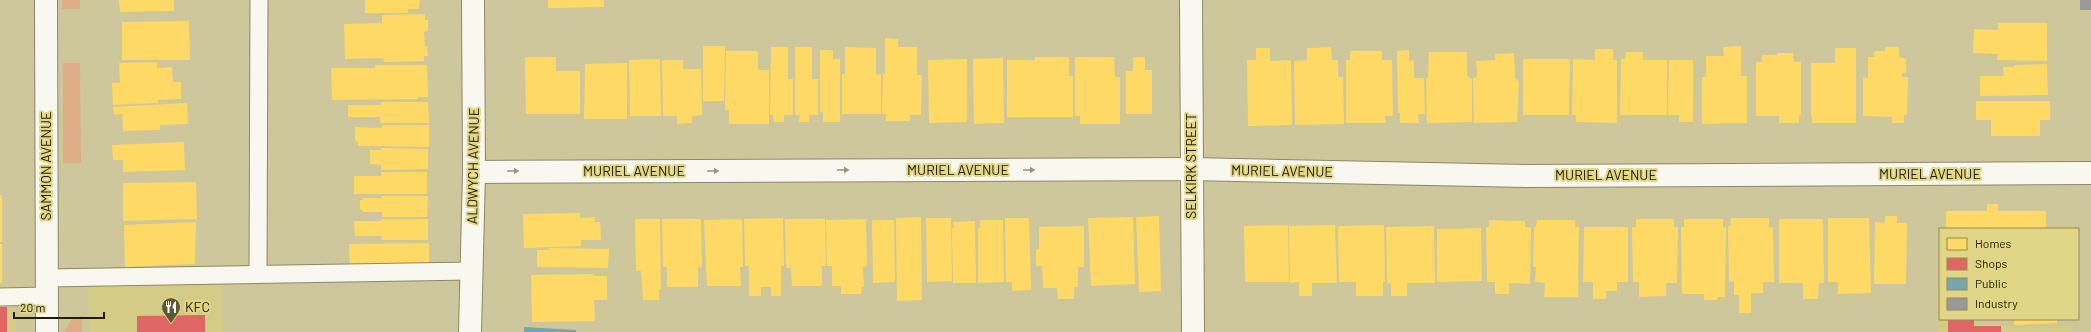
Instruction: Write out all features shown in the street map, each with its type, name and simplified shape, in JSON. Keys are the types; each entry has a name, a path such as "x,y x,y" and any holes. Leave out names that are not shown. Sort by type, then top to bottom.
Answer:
{"street":[{"name":"SAMMON AVENUE","path":"46,0 47,332"},
{"name":"ALDWYCH AVENUE","path":"470,332 474,172 474,0"},
{"name":"SELKIRK STREET","path":"1191,0 1193,332"},
{"name":"MURIEL AVENUE","path":"474,172 1191,170 1527,176 2091,173"}],"lane":[{"path":"258,274 259,0"},
{"path":"0,297 47,287 258,274 471,270"}],"shaded area":[{"path":"62,0 80,0 80,9 62,9"},
{"path":"63,63 80,63 81,163 63,163"},
{"path":"222,282 223,332 89,332 88,285"},
{"path":"0,286 15,286 16,332 0,332"},
{"path":"1937,287 1939,287 1939,320 1976,320 1977,325 2072,326 2072,332 1937,332"},
{"path":"82,316 82,332 64,332 71,320"}],"building: Homes":[{"path":"119,0 174,0 174,11 120,12"},
{"path":"365,0 420,0 419,9 408,9 408,13 365,13"},
{"path":"548,0 604,0 604,7 548,8"},
{"path":"425,14 425,20 428,20 428,31 424,32 425,46 427,46 428,56 424,56 424,61 384,62 383,58 345,59 344,24 382,23 382,15"},
{"path":"189,21 190,60 122,60 122,22"},
{"path":"1998,23 2047,23 2047,61 1997,60 1998,54 1973,53 1974,29 1998,30"},
{"path":"885,38 898,39 898,47 917,47 917,75 922,75 921,115 910,115 910,121 886,121 886,114 882,114 883,74 885,74"},
{"path":"703,46 725,46 724,101 703,101"},
{"path":"1741,46 1741,76 1747,76 1747,123 1702,124 1702,77 1706,77 1706,56 1724,56 1723,47"},
{"path":"771,47 788,47 788,79 793,79 793,115 784,115 784,122 774,122 773,115 770,115"},
{"path":"795,47 812,47 812,79 818,79 818,115 809,115 809,122 799,122 800,115 795,115"},
{"path":"845,47 876,48 876,75 881,74 881,114 842,114 842,74 845,74"},
{"path":"1331,47 1332,60 1338,60 1338,77 1343,77 1344,124 1295,125 1294,61 1307,60 1307,48"},
{"path":"1885,47 1899,47 1899,57 1906,59 1906,73 1902,73 1902,77 1908,77 1907,115 1904,115 1904,123 1892,123 1892,117 1863,116 1863,77 1868,78 1868,57 1874,57 1874,51 1885,51"},
{"path":"1256,48 1270,48 1270,61 1291,60 1292,125 1248,126 1247,60 1256,60"},
{"path":"1835,48 1856,48 1856,123 1812,123 1811,63 1835,63"},
{"path":"1595,49 1613,49 1613,60 1617,60 1617,123 1576,122 1576,115 1572,115 1573,59 1595,60"},
{"path":"820,50 833,50 833,59 840,59 840,122 823,122 823,112 820,112"},
{"path":"1409,50 1409,61 1414,61 1414,78 1424,78 1425,114 1418,114 1419,123 1400,123 1400,113 1398,113 1397,51"},
{"path":"726,51 758,51 758,70 769,70 769,124 729,124 729,110 725,110"},
{"path":"1350,51 1382,51 1382,60 1392,60 1393,116 1385,116 1386,123 1346,123 1346,60 1350,60"},
{"path":"1429,52 1467,52 1467,76 1472,79 1472,122 1427,123 1426,80 1428,76"},
{"path":"1626,52 1643,52 1643,60 1667,60 1667,115 1620,115 1621,59 1625,59"},
{"path":"1514,53 1515,77 1519,82 1517,122 1474,123 1473,79 1477,76 1476,61 1495,60 1495,54"},
{"path":"1777,53 1793,53 1794,62 1801,61 1801,115 1799,115 1799,123 1779,123 1779,116 1756,116 1756,62 1762,62 1762,55 1777,55"},
{"path":"525,57 556,57 556,71 580,71 580,114 526,114"},
{"path":"1035,57 1069,57 1069,76 1073,76 1073,117 1007,117 1007,60 1035,60"},
{"path":"1075,57 1114,57 1115,77 1120,77 1120,124 1080,124 1080,116 1075,116"},
{"path":"1133,57 1145,57 1145,70 1152,70 1152,114 1126,114 1126,71 1133,71"},
{"path":"1003,58 1004,123 974,124 973,59"},
{"path":"660,59 661,116 630,116 629,60"},
{"path":"967,59 967,122 929,123 928,60"},
{"path":"1523,59 1570,59 1569,115 1523,115"},
{"path":"662,60 683,60 683,69 701,69 702,115 692,116 692,123 677,124 677,116 663,116"},
{"path":"1669,60 1693,60 1693,122 1679,122 1679,115 1668,115"},
{"path":"157,62 157,68 172,67 173,82 181,82 181,99 158,100 158,103 113,105 112,83 120,83 119,63"},
{"path":"627,63 627,119 584,119 585,64"},
{"path":"2047,64 2048,95 1980,96 1980,76 2004,76 2003,67 2014,67 2014,65"},
{"path":"375,65 427,65 428,97 418,97 418,99 332,100 331,68 375,68"},
{"path":"1976,101 2050,101 2050,120 2040,120 2040,136 1991,136 1991,120 1976,120"},
{"path":"381,102 428,102 429,123 380,123 380,117 348,117 348,105 381,105"},
{"path":"187,103 188,124 160,125 160,130 123,131 122,114 114,115 113,107"},
{"path":"382,125 429,125 429,147 358,146 358,142 355,141 355,127 382,128"},
{"path":"184,142 185,170 123,172 123,160 113,160 112,145"},
{"path":"381,148 428,149 428,169 381,170 381,165 370,164 370,150 381,150"},
{"path":"381,172 427,172 427,194 354,194 354,176 381,176"},
{"path":"196,182 197,219 123,221 123,183"},
{"path":"0,195 2,195 2,242 0,242"},
{"path":"382,196 428,196 427,217 382,217 382,212 362,212 362,210 360,210 360,200 363,200 363,198 382,198"},
{"path":"1987,204 1998,204 1998,211 2046,211 2046,228 1946,228 1946,211 1987,211"},
{"path":"580,213 580,218 595,217 595,222 600,222 601,240 581,240 581,246 524,248 523,214"},
{"path":"1159,216 1161,291 1139,292 1136,217"},
{"path":"1885,216 1897,216 1897,223 1907,223 1906,284 1874,284 1875,222 1885,223"},
{"path":"921,217 922,300 897,301 896,218"},
{"path":"1133,217 1135,284 1091,286 1088,218"},
{"path":"783,218 784,266 781,266 781,296 771,296 771,287 761,287 761,296 749,296 749,266 745,266 744,219"},
{"path":"926,218 951,218 952,281 927,282"},
{"path":"1005,218 1029,218 1031,290 1012,291 1012,282 1006,282"},
{"path":"1731,218 1769,218 1769,228 1773,227 1774,282 1763,282 1763,293 1751,293 1751,313 1739,313 1739,295 1734,295 1734,282 1729,281 1728,226 1730,226"},
{"path":"1828,218 1869,218 1871,293 1838,294 1838,282 1828,282"},
{"path":"381,219 428,219 428,240 381,240 382,236 355,236 354,221 381,221"},
{"path":"635,219 660,219 661,289 659,289 659,300 643,300 641,271 636,271"},
{"path":"662,219 701,219 702,267 698,267 698,287 667,287 667,267 663,267"},
{"path":"742,219 743,267 740,267 741,286 707,286 704,220"},
{"path":"785,219 825,219 826,266 822,266 822,286 792,286 791,268 786,268"},
{"path":"866,219 867,266 863,267 864,287 862,287 861,294 841,294 841,286 832,286 832,266 827,266 826,220"},
{"path":"1636,219 1674,219 1674,227 1678,227 1677,283 1666,283 1666,296 1639,297 1639,282 1633,282 1632,227 1636,227"},
{"path":"1684,219 1723,219 1723,227 1726,227 1725,297 1718,297 1717,300 1704,300 1704,294 1682,294 1681,227 1684,227"},
{"path":"1779,219 1823,219 1824,283 1819,283 1818,299 1803,299 1803,283 1779,283"},
{"path":"872,220 894,220 895,282 873,283"},
{"path":"980,220 1003,220 1004,282 978,283 978,228 980,228"},
{"path":"1489,220 1525,221 1525,227 1531,228 1530,284 1509,283 1509,294 1495,294 1495,282 1487,282 1486,227 1489,227"},
{"path":"1537,220 1575,220 1575,227 1579,227 1578,297 1544,297 1545,283 1535,282 1536,267 1533,267 1534,227 1536,227"},
{"path":"975,221 976,283 953,283 953,222"},
{"path":"196,222 195,264 125,267 124,225"},
{"path":"1288,225 1289,282 1245,282 1244,226"},
{"path":"1335,225 1337,283 1312,283 1312,296 1299,296 1299,282 1290,283 1289,226"},
{"path":"1384,225 1385,282 1383,282 1383,296 1356,296 1356,282 1339,282 1338,226"},
{"path":"1084,226 1084,267 1078,267 1078,287 1074,287 1074,299 1058,299 1057,288 1043,288 1042,266 1036,266 1036,249 1039,249 1039,227"},
{"path":"1434,226 1435,283 1407,283 1407,296 1391,296 1391,283 1387,283 1386,227"},
{"path":"1584,227 1628,227 1628,282 1617,282 1617,291 1606,291 1606,299 1593,299 1593,282 1583,282"},
{"path":"1481,228 1482,281 1437,282 1437,229"},
{"path":"429,243 429,264 350,266 349,244"},
{"path":"0,244 2,244 2,283 0,283"},
{"path":"549,248 609,249 608,268 537,267 537,250 549,250"},
{"path":"593,274 593,276 607,276 607,300 594,300 595,321 532,322 531,275"},
{"path":"2014,320 2057,320 2057,323 2014,325"}],"building: Shops":[{"path":"0,307 7,307 7,332 0,332"},
{"name":"KFC","path":"205,315 205,332 137,332 137,316"},
{"path":"1948,320 1974,320 1974,326 2001,326 2001,332 1948,332"}],"building: Public":[{"path":"524,327 576,330 576,332 524,332"}],"building: Industry":[{"path":"2080,0 2091,0 2091,10 2080,10"}],"place":[{"name":"KFC","path":"171,324"}]}
